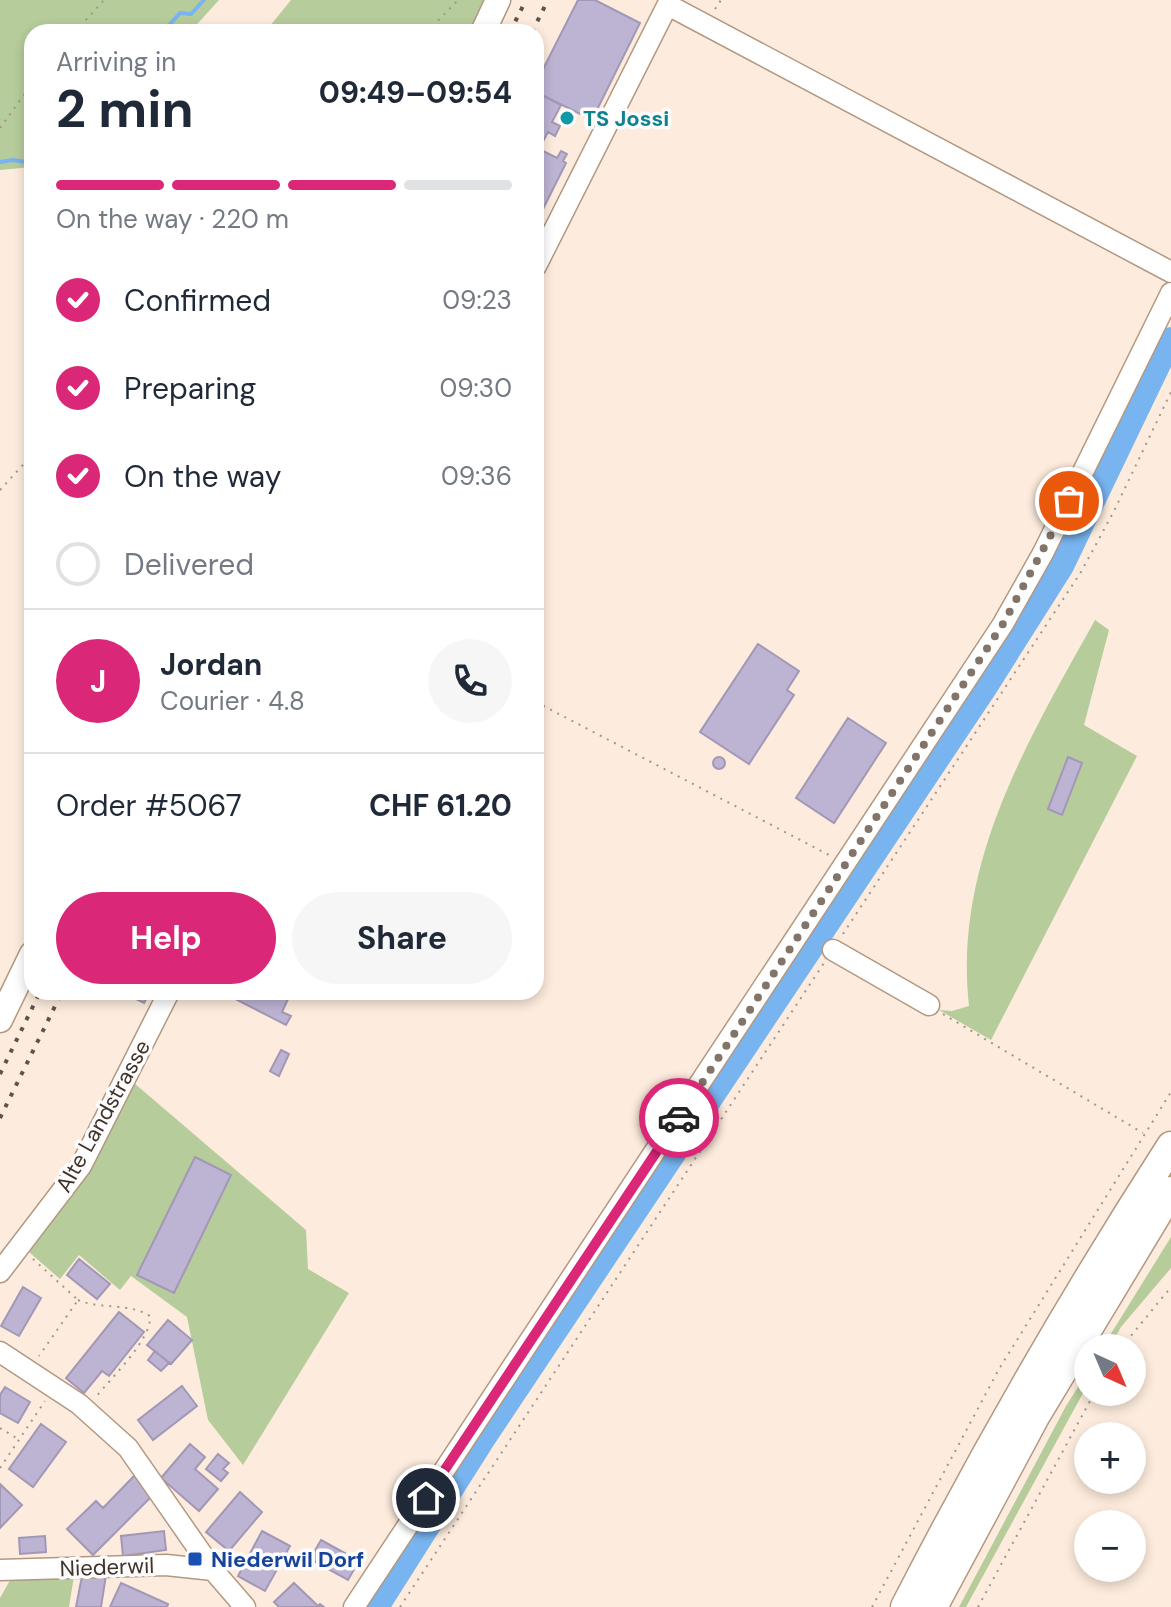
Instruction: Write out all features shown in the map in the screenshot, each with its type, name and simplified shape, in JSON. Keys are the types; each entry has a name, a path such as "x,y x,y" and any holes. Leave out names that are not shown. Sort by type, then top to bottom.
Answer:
{"highway":[{"path":"905,1607 978,1469 1045,1352 1171,1146"},
{"path":"933,1607 1043,1402 1171,1191"}],"main road":[{"path":"487,24 498,0"},
{"path":"0,1020 24,970"}],"street":[{"path":"544,250 669,2 1171,272"},
{"path":"354,1607 1016,603 1171,293"},
{"path":"833,950 929,1005"},
{"name":"Alte Landstrasse","path":"0,1272 81,1166 165,1000"},
{"path":"0,1352 86,1409 128,1448 213,1570 227,1597 245,1607"},
{"path":"166,1565 180,1549 185,1530"},
{"name":"Niederwil","path":"0,1570 166,1565 213,1570"}],"path":[{"path":"82,24 104,0"},
{"path":"435,24 458,0"},
{"path":"0,128 24,95"},
{"path":"400,1607 1081,572 1171,392"},
{"path":"0,490 24,464"},
{"path":"544,706 846,864"},
{"path":"929,1005 1143,1133"},
{"path":"872,1607 999,1369 1171,1092"},
{"path":"20,1247 78,1300 95,1307 128,1307 150,1316 151,1326 86,1409"},
{"path":"1132,1334 1171,1287"},
{"path":"39,1356 78,1300"},
{"path":"0,1468 46,1400"},
{"path":"978,1607 1087,1406"},
{"path":"0,1428 19,1440"},
{"path":"0,1459 4,1463"}],"green space":[{"path":"0,0 219,0 197,24 24,24 24,168 0,170"},
{"path":"291,0 485,0 473,24 272,24"},
{"path":"1095,620 1109,630 1084,725 1137,756 991,1040 939,1010 952,1011 969,1006 967,953 973,902 984,852 1022,757"},
{"path":"134,1083 306,1230 308,1269 349,1293 243,1465 208,1420 187,1317 131,1276 120,1290 79,1255 60,1279 29,1252 86,1172"},
{"path":"1171,1237 1171,1268 1117,1334 1111,1334"},
{"path":"1074,1393 1076,1406 966,1607 959,1607"},
{"path":"75,1570 69,1607 0,1607 0,1598 13,1575"}],"building":[{"path":"578,0 595,0 640,23 592,120 544,96 544,67"},
{"path":"544,96 561,105 552,122 560,126 555,136 548,132 544,140"},
{"path":"561,151 567,154 563,161 566,163 544,207 544,152 557,158"},
{"path":"758,644 799,671 787,690 794,695 749,764 700,732"},
{"path":"848,718 886,743 834,823 796,798"},
{"path":"719,757 725,763 719,769 713,763"},
{"path":"1068,757 1082,763 1062,815 1048,809"},
{"path":"238,1000 288,1000 282,1012 291,1016 286,1025"},
{"path":"281,1050 289,1054 279,1076 270,1071"},
{"path":"195,1157 231,1175 174,1293 137,1275"},
{"path":"79,1259 110,1284 97,1299 67,1275"},
{"path":"23,1287 41,1298 19,1336 1,1326"},
{"path":"119,1312 144,1332 109,1376 102,1371 84,1393 66,1378"},
{"path":"168,1320 192,1340 171,1364 147,1345"},
{"path":"155,1351 169,1363 161,1371 148,1360"},
{"path":"182,1386 197,1406 153,1440 138,1420"},
{"path":"5,1387 30,1402 18,1423 0,1413 0,1395"},
{"path":"41,1424 66,1442 33,1487 9,1469"},
{"path":"190,1444 205,1457 195,1469 218,1489 199,1511 161,1478"},
{"path":"218,1454 229,1463 223,1469 228,1473 221,1481 206,1469"},
{"path":"136,1474 155,1493 93,1555 67,1529 96,1501 103,1508"},
{"path":"0,1484 22,1505 0,1528"},
{"path":"240,1492 262,1512 229,1551 206,1532"},
{"path":"164,1531 166,1550 123,1556 121,1536"},
{"path":"262,1531 290,1546 265,1591 238,1576"},
{"path":"45,1536 46,1552 20,1554 19,1538"},
{"path":"321,1540 359,1561 348,1580 310,1559"},
{"path":"83,1571 106,1575 101,1607 76,1607"},
{"path":"121,1583 168,1604 167,1607 110,1607"},
{"path":"294,1583 318,1606 324,1607 279,1607 274,1602"}],"waterway":[{"path":"170,24 180,13 191,14 204,0"},
{"path":"0,162 24,162"},
{"path":"377,1607 484,1438 985,688 1062,566 1171,339"}],"railway":[{"path":"514,24 526,0"},
{"path":"536,24 548,0"},
{"path":"0,1074 36,1000"},
{"path":"0,1118 58,1000"}],"way so far":[{"path":"679,1118 1003,624 1069,501"}],"place":[{"name":"TS Jossi","path":"567,118"},
{"name":"Niederwil Dorf","path":"195,1559"}],"route":[{"path":"426,1498 679,1118"}]}
